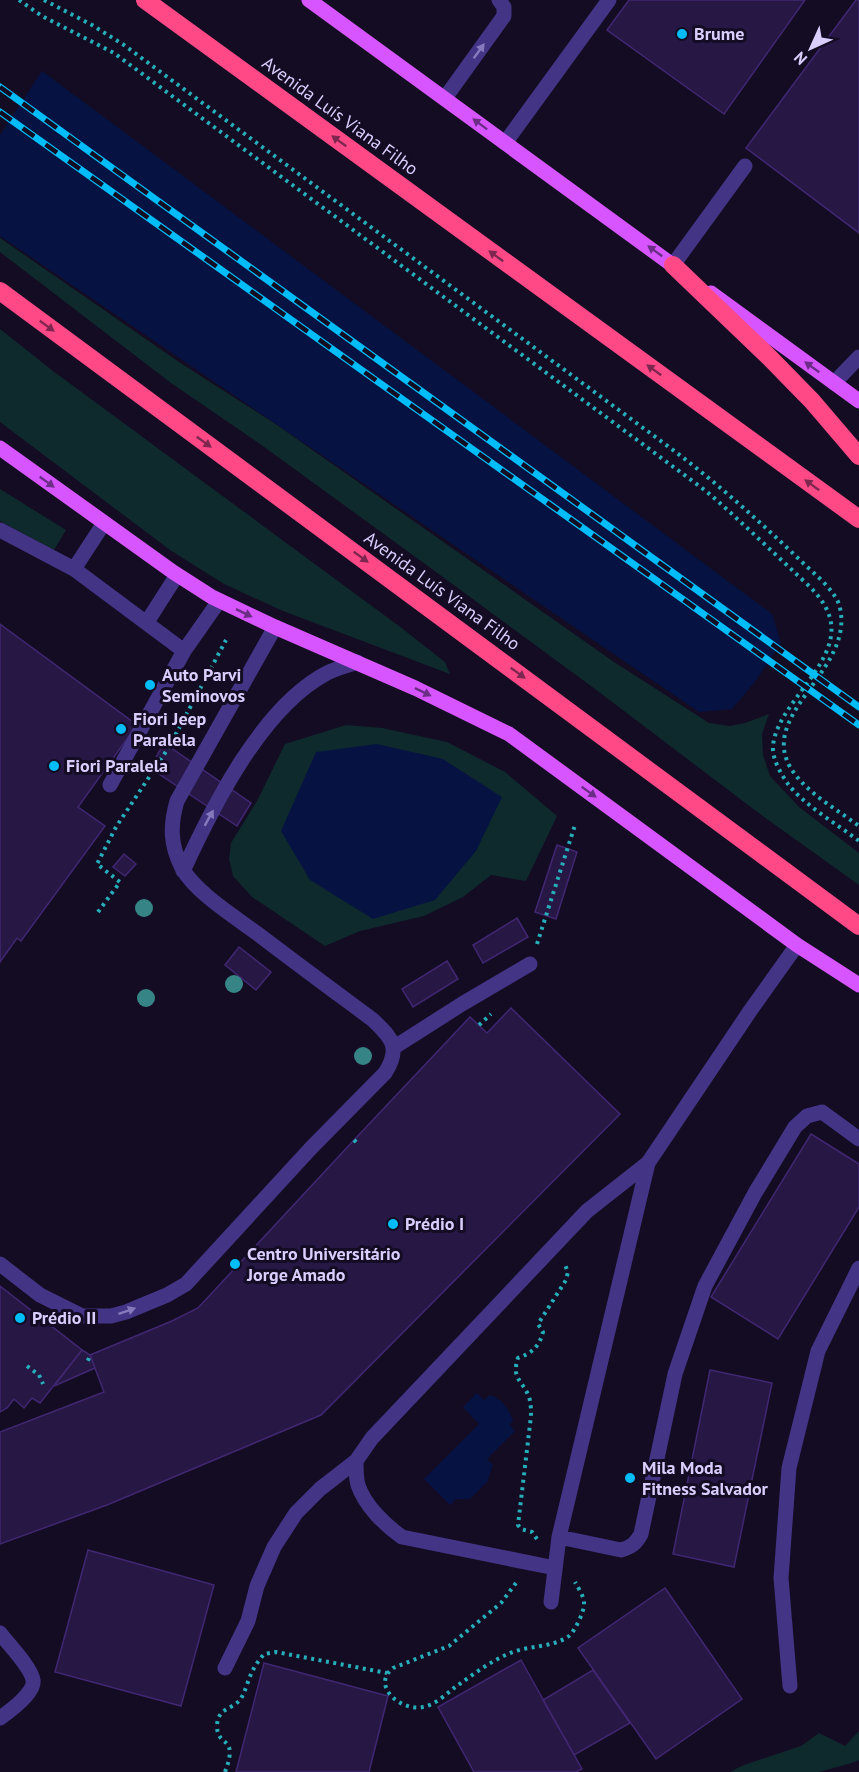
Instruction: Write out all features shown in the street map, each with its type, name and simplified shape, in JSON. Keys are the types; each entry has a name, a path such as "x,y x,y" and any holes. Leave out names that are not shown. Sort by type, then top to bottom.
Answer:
{"highway":[{"name":"Avenida Luís Viana Filho","path":"145,0 859,519"},
{"path":"673,265 812,401 859,456"},
{"name":"Avenida Luís Viana Filho","path":"0,291 859,926"}],"main road":[{"path":"310,0 859,401"},
{"path":"0,448 177,575 219,601 357,662 509,734 797,945 859,985"}],"street":[{"path":"445,98 504,16 504,7 499,0"},
{"path":"505,143 609,0"},
{"path":"673,265 745,166"},
{"path":"834,383 859,357"},
{"path":"74,568 104,523"},
{"path":"0,530 74,568 184,651"},
{"path":"147,622 177,575"},
{"path":"110,785 184,651 219,601"},
{"path":"0,1264 40,1295 82,1316 111,1316 167,1294 186,1284 311,1148 385,1072 393,1060 393,1048 386,1032 217,903 183,871 175,854 171,835 172,818 177,801 275,627"},
{"path":"183,871 230,782 278,711 303,689 327,673 357,662"},
{"path":"225,1668 248,1621 257,1586 274,1547 296,1514 320,1489 356,1461 372,1438 587,1211 648,1163 797,945"},
{"path":"393,1048 530,964"},
{"path":"558,1537 621,1550 631,1547 638,1541 675,1374 705,1286 755,1193 795,1127 807,1116 822,1112 859,1139"},
{"path":"551,1602 558,1537 648,1163"},
{"path":"790,1686 781,1578 789,1468 818,1351 859,1268"},
{"path":"356,1461 358,1485 365,1497 384,1524 402,1538 555,1568"},
{"path":"0,1633 30,1672 34,1681 33,1688 27,1695 0,1718"}],"path":[{"path":"19,0 42,16 114,53 706,491 814,591 827,609 831,625 831,640 823,659 778,727 773,748 778,768 790,786 807,802 859,841"},
{"path":"44,0 124,45 715,481 823,582 839,603 844,624 843,642 831,664 790,723 783,739 785,758 798,778 859,826"},
{"path":"99,912 120,882 97,864 116,827 169,747 226,640"},
{"path":"547,916 574,825"},
{"path":"27,1366 39,1376 43,1384"},
{"path":"225,1772 231,1751 229,1743 219,1734 217,1725 219,1716 226,1708 240,1699 253,1669 264,1654 276,1652 387,1673"}],"green space":[{"path":"0,238 179,362 277,425 614,662 709,723 730,726 769,714 762,734 763,755 770,776 799,807 859,853 859,885 760,814 432,569 260,444 171,383 0,252"},
{"path":"0,329 53,371 399,626 445,662 450,674 283,611 224,584 170,550 0,422"},
{"path":"0,489 66,530 54,550 0,521"},
{"path":"346,725 382,728 447,742 505,772 557,816 526,881 491,875 463,897 424,916 360,931 325,946 252,897 233,876 229,859 231,843 257,801 285,744"},
{"path":"859,1731 859,1760 855,1762 819,1772 730,1772 801,1746 819,1733 845,1746"}],"shaded area":[{"path":"42,71 772,614 781,643 754,683 732,709 699,712 0,236 0,135"},
{"path":"377,744 443,759 502,797 476,851 435,900 373,919 310,880 281,831 316,752"},
{"path":"477,1393 484,1400 490,1395 502,1402 513,1420 510,1425 515,1431 487,1459 493,1465 487,1482 470,1499 456,1499 450,1505 424,1479 479,1424 463,1407"}],"building":[{"path":"629,0 805,0 724,114 607,30"},
{"path":"856,0 859,0 859,233 746,148"},
{"name":"Fiori Paralela","path":"0,624 137,725 78,807 105,826 21,941 17,938 0,962"},
{"path":"164,743 251,803 237,826 150,768"},
{"path":"557,845 577,852 556,919 535,912"},
{"path":"124,854 136,864 125,876 113,867"},
{"path":"517,918 528,937 483,963 473,945"},
{"path":"239,947 271,972 256,990 225,965"},
{"path":"447,961 458,979 413,1007 402,989"},
{"name":"Prédio I","path":"511,1008 620,1114 321,1415 107,1505 0,1544 0,1432 104,1392 90,1355 198,1308 470,1017 487,1033"},
{"path":"811,1134 859,1164 859,1207 778,1339 711,1297"},
{"name":"Prédio II","path":"0,1286 82,1350 40,1403 32,1398 24,1408 14,1399 7,1408 0,1412"},
{"path":"82,1350 90,1355 95,1368 54,1386"},
{"path":"710,1370 772,1383 734,1567 673,1554"},
{"path":"88,1550 214,1585 181,1706 55,1672"},
{"path":"665,1588 742,1699 656,1759 578,1648"},
{"path":"521,1660 582,1769 576,1772 474,1772 438,1707"},
{"path":"264,1663 388,1696 369,1772 236,1772"},
{"path":"593,1670 630,1723 574,1755 543,1700"}],"railway":[{"path":"0,87 859,707"},
{"path":"0,112 859,725"}],"place":[{"name":"Brume","path":"682,34"},
{"name":"Auto Parvi Seminovos","path":"150,685"},
{"name":"Fiori Jeep Paralela","path":"121,729"},
{"name":"Fiori Paralela","path":"54,766"},
{"name":"Prédio I","path":"393,1224"},
{"name":"Centro Universitário Jorge Amado","path":"235,1264"},
{"name":"Prédio II","path":"20,1318"},
{"name":"Mila Moda Fitness Salvador","path":"630,1478"}]}
